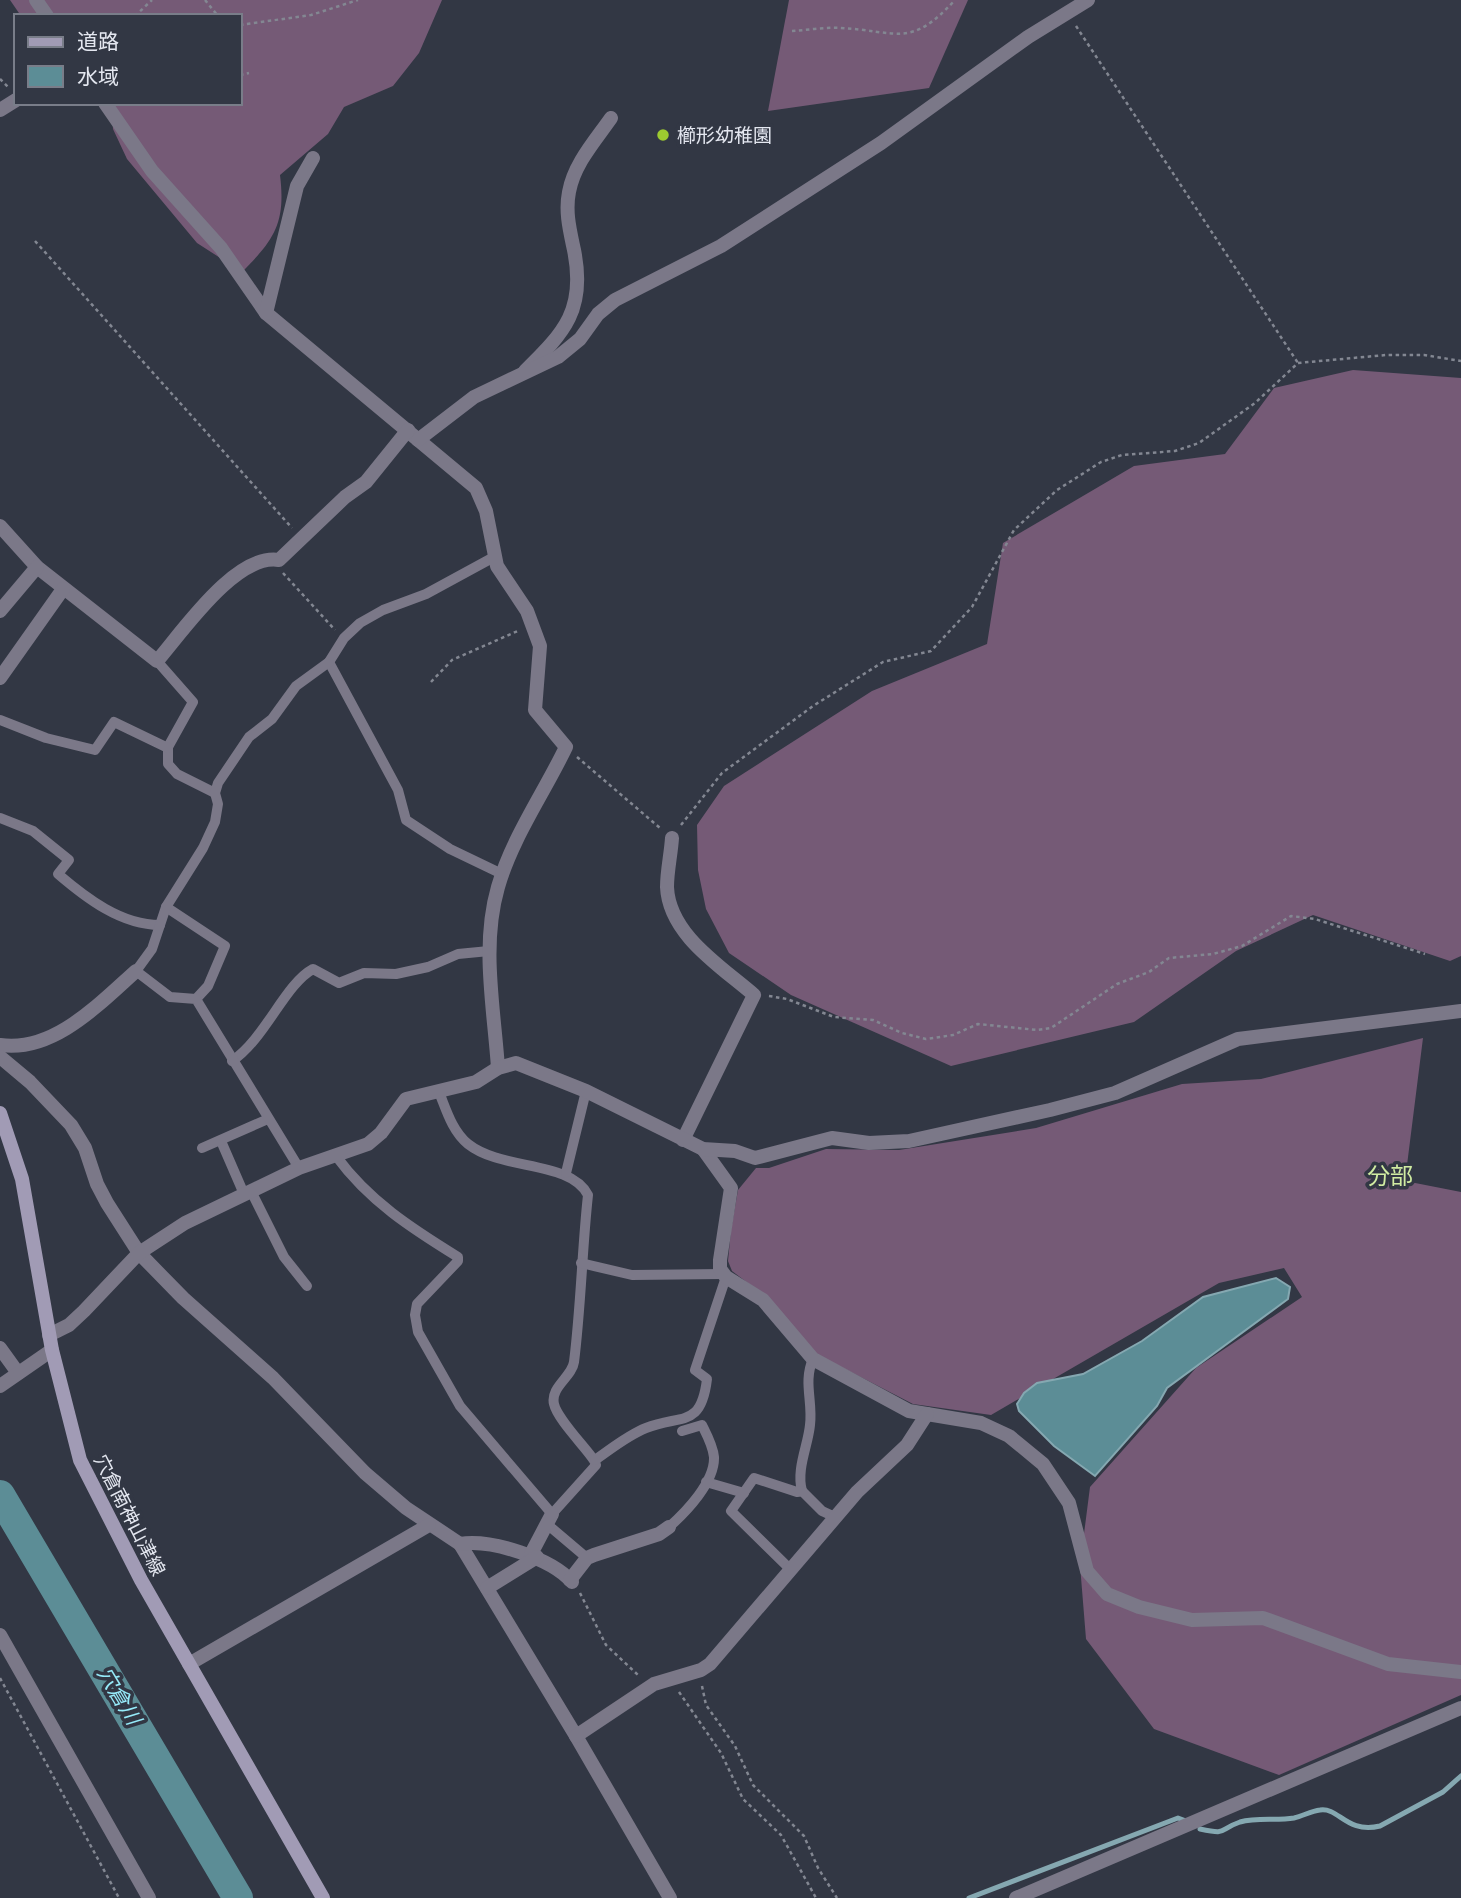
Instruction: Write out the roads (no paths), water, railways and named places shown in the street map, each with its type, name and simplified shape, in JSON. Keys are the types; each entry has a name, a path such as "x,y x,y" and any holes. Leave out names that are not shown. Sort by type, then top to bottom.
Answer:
{"main road":[{"name":"穴倉南神山津線","path":"0,1113 22,1178 51,1342 80,1461 141,1580 323,1898"}],"street":[{"path":"0,526 37,567 157,661 216,593 247,566 268,558 278,560 345,497 366,482 413,435 474,397 544,366 570,348 598,314 615,300 721,246 881,143 1028,37 1088,0"},
{"path":"106,105 152,171 221,248 266,313 476,488 486,511 494,556 533,624 541,659 533,702 535,710 566,747 502,874 494,905 489,951 498,1068"},
{"path":"521,374 565,329 574,309 579,281 569,225 568,195 574,174 611,118"},
{"path":"266,313 297,186 313,158"},
{"path":"0,611 37,567"},
{"path":"0,678 64,589"},
{"path":"672,838 667,884 679,923 695,944 754,995 683,1140"},
{"path":"0,1045 24,1046 45,1040 65,1029 136,971"},
{"path":"0,1348 9,1380 84,1311 139,1253 185,1223 299,1168 368,1144 389,1123 406,1099 476,1082 498,1068 516,1063 586,1091 703,1149 735,1151 755,1158 832,1138 869,1143 909,1141 1115,1093 1238,1039 1461,1011"},
{"path":"0,1057 30,1082 71,1125 85,1148 102,1194 139,1253 183,1298 273,1378 365,1473 429,1525 460,1544 670,1898"},
{"path":"703,1149 731,1188 720,1260 725,1276 763,1300 813,1359 892,1403 927,1415 957,1416 981,1423 1009,1436 1043,1464 1069,1503 1087,1571 1107,1594 1139,1606 1192,1620 1263,1618 1388,1664 1461,1672"},
{"path":"576,1736 654,1684 697,1671 721,1654 835,1517 907,1446 927,1415"},
{"path":"487,1588 534,1555 550,1520"},
{"path":"189,1664 429,1525"},
{"path":"460,1544 476,1544 534,1555 571,1581 587,1559 659,1534 669,1527"},
{"path":"0,1635 149,1898"},
{"path":"1016,1898 1461,1708"}],"lane":[{"path":"166,907 225,946 208,986 196,999 170,998 136,971 152,949 166,907 203,848 215,822 218,804 215,793 233,758 249,737 272,719 296,686 329,662 344,638 360,623 383,610 426,594 494,556"},
{"path":"157,661 193,702 168,748 166,760 177,774 215,793"},
{"path":"329,662 398,790 404,818 450,849 502,874"},
{"path":"0,720 46,738 95,750 114,722 168,748"},
{"path":"0,818 33,831 69,860 58,874 92,900 115,914 160,925"},
{"path":"232,1061 260,1035 301,978 313,969 339,983 364,973 396,974 428,967 458,954 489,951"},
{"path":"196,999 299,1168"},
{"path":"566,1173 586,1091"},
{"path":"439,1092 456,1131 468,1144 510,1163 566,1173 577,1179 588,1195 574,1366 555,1394 554,1404 577,1442 595,1460"},
{"path":"202,1148 268,1119"},
{"path":"221,1141 284,1257 307,1286"},
{"path":"336,1156 354,1180 401,1222 458,1257 458,1261 417,1304 415,1315 418,1332 460,1406 550,1520 587,1559"},
{"path":"550,1520 591,1474 595,1460 646,1428 680,1422 700,1406 707,1379 695,1370 725,1276 632,1275 581,1263"},
{"path":"813,1359 807,1386 811,1423 804,1447 802,1491 822,1511 835,1517"},
{"path":"669,1527 706,1482 713,1469 714,1455 702,1425 682,1431"},
{"path":"791,1570 732,1511 756,1477 797,1492 802,1491"},
{"path":"706,1482 744,1493"}],"water":[{"path":"1276,1278 1290,1287 1288,1299 1167,1388 1157,1406 1095,1476 1054,1446 1019,1411 1017,1404 1024,1393 1037,1383 1083,1374 1142,1341 1203,1297"}],"waterway":[{"name":"穴倉川","path":"0,1495 238,1898"},
{"path":"1200,1829 1219,1832 1240,1822 1294,1818 1320,1810 1333,1812 1351,1824 1380,1826 1443,1792 1461,1776"},
{"path":"969,1898 1178,1818 1186,1821"}],"place":[{"name":"櫛形幼稚園","path":"663,135"}],"district":[{"name":"分部","path":"1390,1176"}]}
